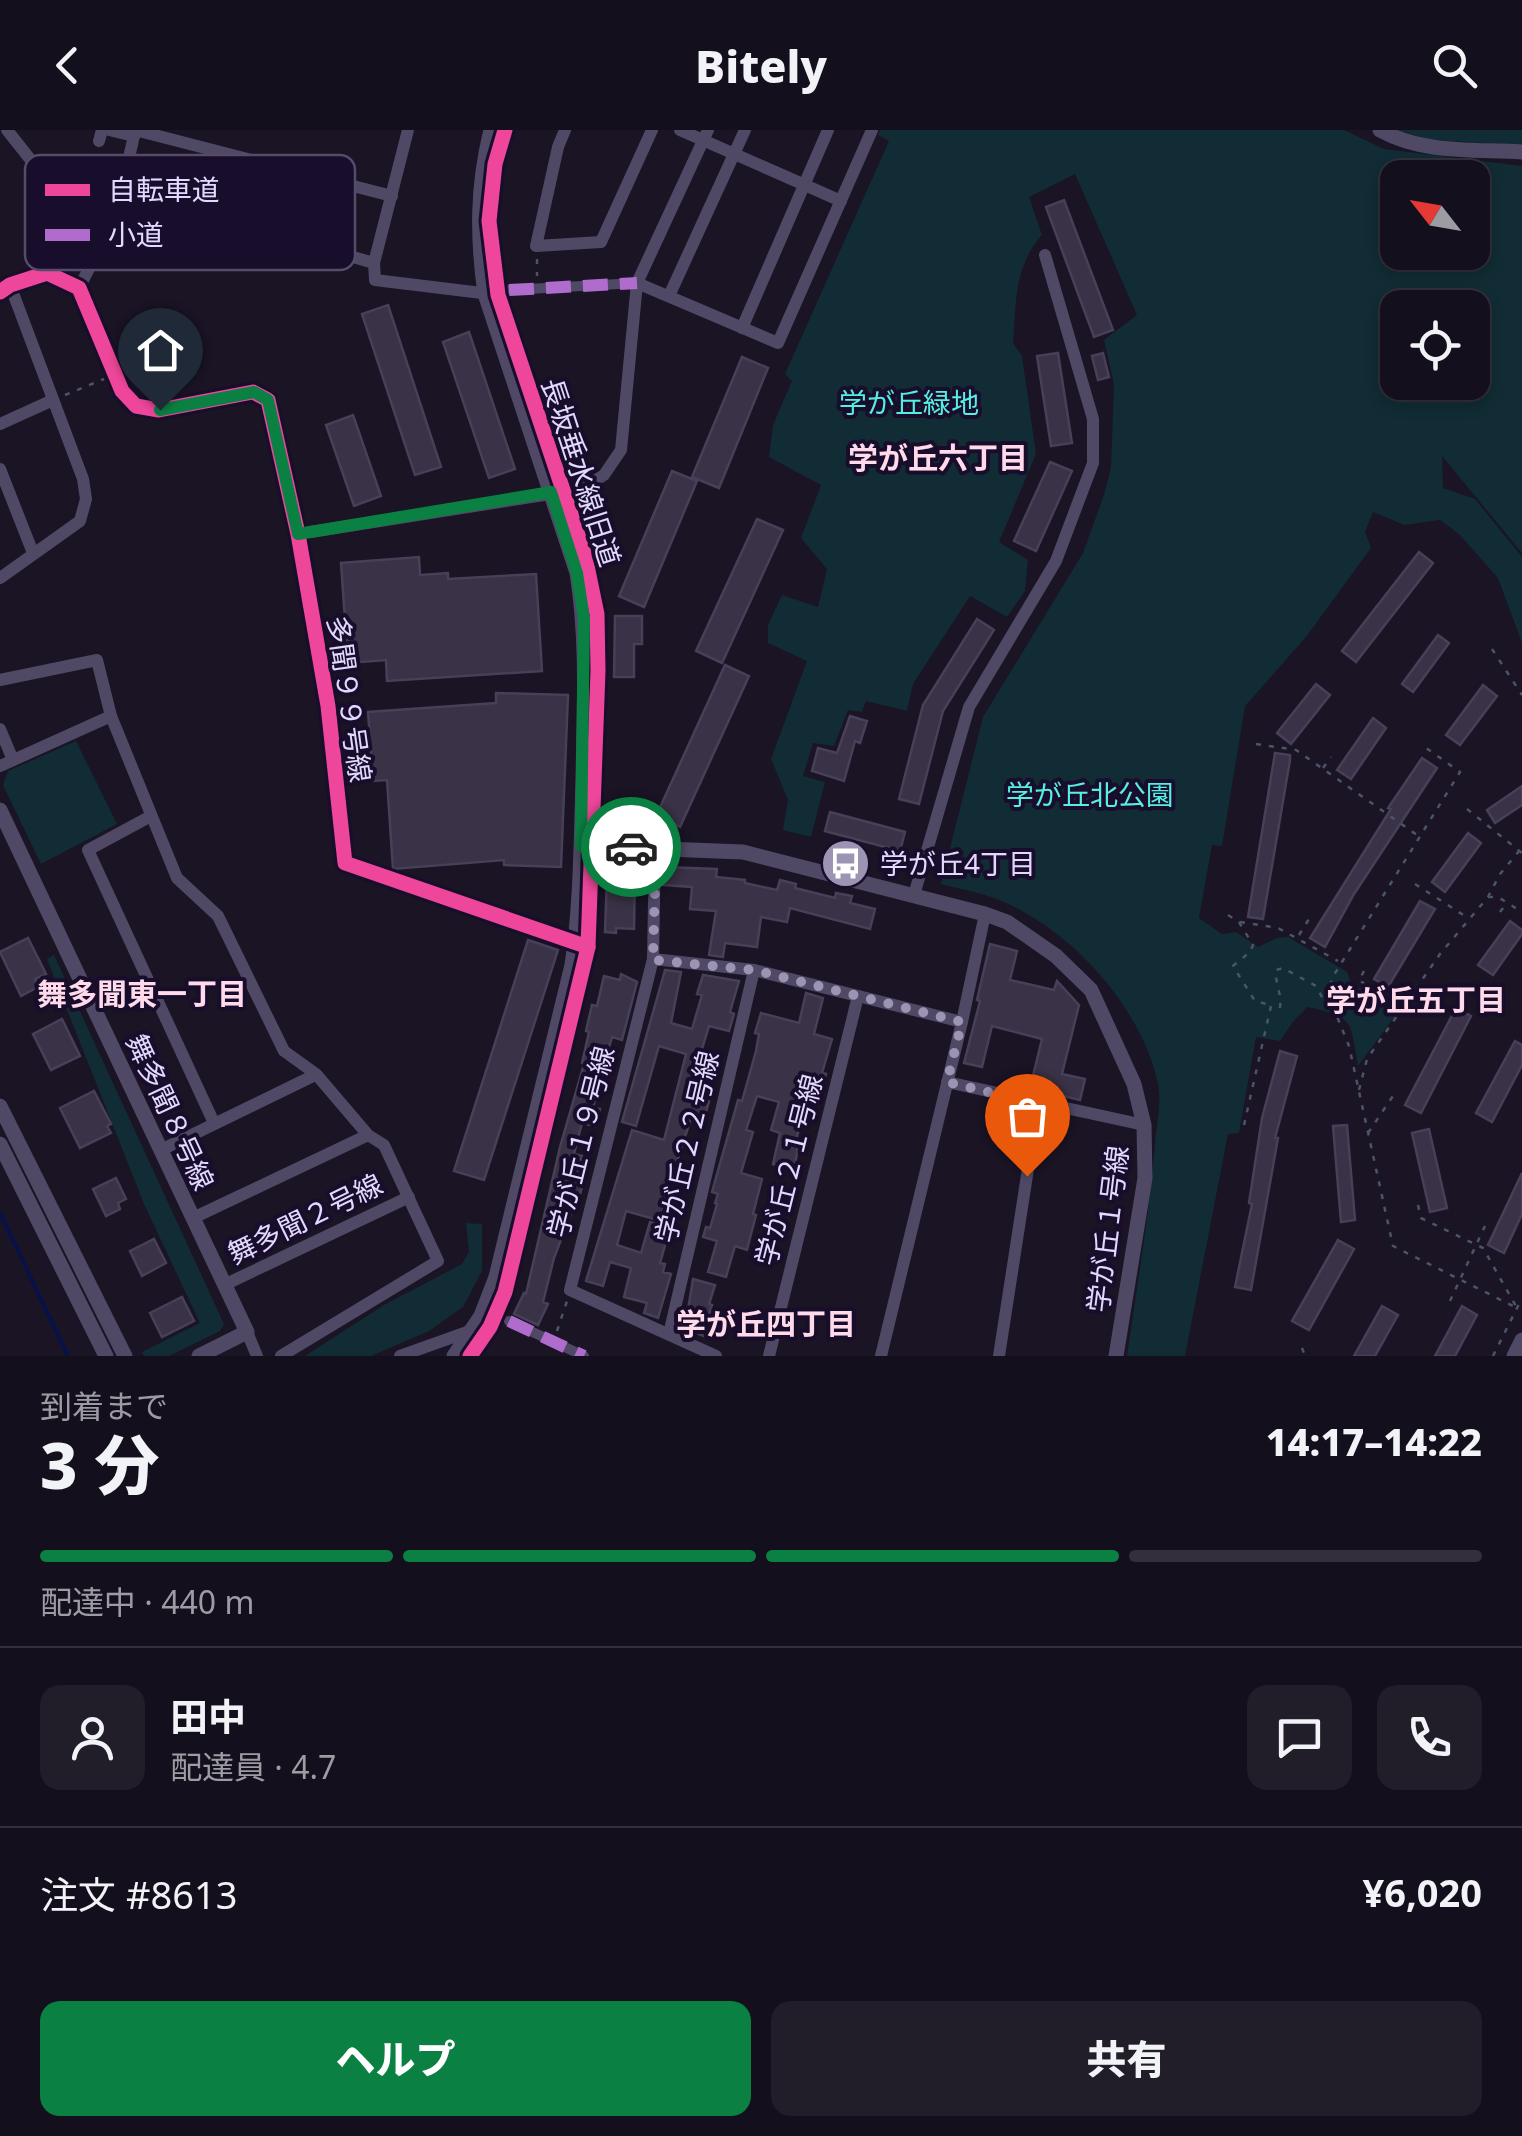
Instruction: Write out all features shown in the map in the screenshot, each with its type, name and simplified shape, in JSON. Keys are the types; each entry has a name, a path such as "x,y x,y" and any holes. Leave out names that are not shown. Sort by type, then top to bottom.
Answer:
{"street":[{"path":"6,130 26,155"},
{"path":"408,130 374,263 375,280 497,293 637,282 778,343 872,130"},
{"name":"長坂垂水線旧道","path":"470,1356 490,1327 510,1273 581,946 597,614 586,556 557,492 497,293 478,246 478,194 491,130"},
{"name":"長坂垂水線旧道","path":"497,293 489,221 495,164 505,130"},
{"path":"565,130 536,246 601,242 652,130"},
{"path":"680,130 706,135 734,154 841,200"},
{"path":"669,296 745,130"},
{"path":"742,328 828,130"},
{"path":"1380,130 1420,146 1522,152"},
{"path":"103,134 134,133 230,155"},
{"path":"298,534 557,492 588,486 604,475 621,450 637,282 706,135"},
{"path":"355,187 392,196"},
{"path":"914,895 969,707 1056,561 1092,464 1092,419 1045,256"},
{"path":"355,258 374,263"},
{"path":"79,288 88,270"},
{"path":"0,578 80,521 86,499 83,479 53,400 5,288 47,273 79,288 115,374"},
{"name":"多聞９９号線","path":"115,374 122,392 136,406 160,410 254,392 268,400 298,534 328,706 345,863 581,946"},
{"path":"0,424 53,400"},
{"path":"0,469 34,554"},
{"path":"0,680 97,660 112,716 177,878 218,916 284,1052 314,1075 368,1135 384,1145 438,1261 281,1356"},
{"path":"0,728 6,763 112,716"},
{"name":"舞多聞８号線","path":"0,810 247,1332"},
{"path":"151,816 88,850 214,1123"},
{"name":"学が丘１号線","path":"587,846 743,852 985,914 1006,922 1056,956 1091,990 1134,1084 1144,1125 1144,1178 1116,1356"},
{"name":"学が丘１９号線","path":"570,1290 653,960 656,847"},
{"path":"880,1356 985,914"},
{"name":"長坂垂水線旧道","path":"454,1356 473,1330 496,1277 581,946"},
{"path":"653,960 754,970 962,1022"},
{"name":"学が丘２２号線","path":"669,1334 754,970"},
{"name":"学が丘２１号線","path":"769,1356 858,996"},
{"path":"161,1150 314,1075"},
{"path":"947,1082 1144,1125"},
{"path":"1000,1356 1038,1104"},
{"path":"0,1106 126,1356"},
{"path":"192,1218 368,1135"},
{"path":"0,1144 106,1356"},
{"name":"舞多聞２号線","path":"224,1286 409,1196"},
{"path":"570,1290 716,1356"},
{"path":"509,1322 584,1356"},
{"path":"400,1356 490,1327"},
{"path":"200,1356 247,1332 257,1356"},
{"path":"1514,1356 1522,1340"}],"path":[{"path":"536,246 538,288"},
{"path":"53,400 115,374"},
{"path":"1492,649 1522,695"},
{"path":"1256,744 1296,750 1418,836"},
{"path":"1422,744 1460,772 1341,962 1332,978 1329,998 1348,1046 1392,1246 1518,1308"},
{"path":"1322,769 1331,757"},
{"path":"1358,1091 1367,1059 1440,954 1488,898 1500,874 1521,851 1467,809"},
{"path":"1415,884 1470,919"},
{"path":"1488,898 1508,902 1522,912"},
{"path":"1500,912 1508,902"},
{"path":"1228,916 1298,936 1341,962"},
{"path":"1298,936 1310,919"},
{"path":"1239,922 1253,944 1250,952 1232,966 1255,1001 1280,1007 1282,996 1276,984 1276,970 1283,968 1316,986 1323,999 1329,998"},
{"path":"1364,971 1358,980 1402,1011"},
{"path":"1244,1125 1271,1006"},
{"path":"1368,1134 1395,1093"},
{"path":"1418,1205 1421,1218 1483,1248 1518,1308"},
{"path":"1450,1301 1485,1226"},
{"path":"553,1342 570,1290"},
{"path":"1493,1356 1522,1298"},
{"path":"1302,1348 1305,1356"}],"green space":[{"path":"880,130 1344,130 1384,149 1473,160 1380,160 1380,270 1490,270 1490,162 1522,166 1522,553 1442,456 1443,488 1475,499 1522,557 1522,643 1498,578 1459,534 1440,520 1404,525 1373,512 1365,532 1371,548 1306,637 1245,706 1222,846 1212,845 1199,918 1222,934 1236,932 1258,947 1288,937 1347,972 1353,989 1366,987 1398,1012 1358,1066 1348,1023 1334,1014 1307,1007 1280,1041 1256,1037 1239,1133 1228,1134 1185,1356 1127,1356 1150,1198 1159,1098 1150,1056 1137,1028 1102,977 1057,934 998,900 941,884 983,717 1083,553 1111,467 1114,384 1104,340 1137,315 1075,174 1029,197 1042,235 1026,259 1016,300 1013,343 1022,356 1036,454 999,542 1028,560 1025,591 1007,617 970,596 913,684 907,711 866,701 862,712 848,710 834,746 813,743 803,776 825,782 811,837 783,830 788,800 771,759 807,661 768,643 768,625 782,595 818,607 827,569 801,538 821,485 769,457 773,425 792,381 785,374 889,141 878,135"},
{"path":"1398,130 1522,130 1522,145 1430,140"},
{"path":"76,741 117,824 41,864 3,785 8,771"},
{"path":"54,955 224,1324 220,1331 169,1356 144,1356 142,1352 200,1323 144,1204 47,959"},
{"path":"466,1223 482,1224 482,1271 463,1307 429,1331 371,1356 305,1356 384,1305 462,1264 469,1252"}],"building":[{"path":"1064,200 1113,330 1094,337 1046,207"},
{"path":"388,305 441,467 415,475 362,314"},
{"path":"469,332 515,469 489,478 443,342"},
{"path":"1058,353 1072,443 1051,446 1037,356"},
{"path":"1103,353 1109,377 1098,380 1092,356"},
{"path":"742,357 768,368 719,488 692,477"},
{"path":"353,415 381,496 354,506 326,425"},
{"path":"1050,462 1072,471 1036,551 1014,541"},
{"path":"672,471 697,481 644,607 619,596"},
{"path":"757,519 783,530 722,663 696,651"},
{"path":"1419,552 1433,563 1356,662 1342,651"},
{"path":"419,557 420,575 448,573 448,579 536,574 542,671 387,681 386,660 348,663 341,563"},
{"path":"615,616 642,616 642,644 634,644 634,677 614,677"},
{"path":"977,619 994,630 943,711 919,804 899,799 923,705"},
{"path":"1438,635 1449,643 1413,692 1402,684"},
{"path":"725,665 749,676 680,827 657,814"},
{"path":"1316,684 1330,695 1291,744 1277,733"},
{"path":"1483,685 1497,696 1460,745 1446,735"},
{"path":"496,693 568,695 561,867 504,865 504,860 393,869 387,780 373,781 368,712 496,703"},
{"path":"850,716 867,721 860,743 855,741 844,781 812,771 818,748 837,753"},
{"path":"1373,718 1386,728 1351,779 1337,770"},
{"path":"1275,753 1290,755 1290,760 1263,919 1248,917"},
{"path":"1422,758 1437,768 1354,894 1325,947 1310,938"},
{"path":"1522,786 1522,805 1495,823 1487,810"},
{"path":"830,812 905,832 900,851 825,831"},
{"path":"1468,833 1481,843 1445,892 1432,882"},
{"path":"616,867 635,867 634,929 616,928 616,933 605,932 607,875"},
{"path":"665,867 717,869 716,877 745,880 777,890 780,880 835,898 836,893 852,896 850,903 875,909 870,929 790,908 787,922 761,917 757,947 725,943 723,957 709,955 716,911 690,909 692,887 664,885"},
{"path":"1420,901 1435,909 1388,987 1374,979"},
{"path":"1510,921 1522,934 1493,975 1478,965"},
{"path":"28,938 46,974 35,979 38,987 21,996 0,952"},
{"path":"528,940 558,950 484,1180 454,1171"},
{"path":"990,944 1017,951 1010,980 1054,990 1057,981 1079,1005 1062,1074 1085,1079 1080,1100 1030,1088 1042,1039 992,1026 982,1067 964,1063"},
{"path":"665,970 681,972 671,1023 692,1029 702,995 697,994 703,975 739,981 729,1031 709,1026 699,1059 714,1063 703,1099 709,1101 705,1116 693,1112 661,1221 626,1211 617,1245 641,1253 650,1222 670,1228 660,1263 665,1264 663,1272 671,1274 658,1318 644,1313 647,1303 624,1297 631,1268 610,1262 603,1286 586,1281 632,1130 664,1140 686,1054 659,1046 636,1126 622,1122"},
{"path":"621,974 637,982 622,1040 612,1037 593,1108 600,1109 595,1126 582,1123 574,1154 582,1156 575,1185 582,1187 554,1258 543,1302 548,1304 538,1325 514,1314 526,1294 584,1064 592,1005 597,1006 604,976 620,980"},
{"path":"806,993 823,998 814,1034 832,1039 822,1073 826,1074 823,1085 803,1080 795,1110 804,1112 796,1140 799,1141 794,1170 773,1164 780,1133 771,1130 779,1102 757,1096 746,1130 753,1132 741,1173 762,1179 747,1250 735,1246 726,1277 708,1272 717,1241 703,1237 717,1204 718,1194 712,1192 756,1051 759,1034 755,1033 761,1013 799,1023"},
{"path":"1456,1008 1471,1016 1421,1113 1405,1105"},
{"path":"62,1019 80,1056 51,1070 33,1034"},
{"path":"1515,1041 1522,1045 1522,1065 1492,1122 1476,1113"},
{"path":"1280,1051 1297,1056 1275,1138 1251,1290 1235,1287 1252,1204 1249,1203 1262,1118"},
{"path":"94,1091 111,1124 107,1126 111,1133 80,1148 60,1108"},
{"path":"1347,1125 1355,1220 1341,1222 1333,1126"},
{"path":"1429,1129 1447,1208 1430,1212 1412,1133"},
{"path":"1522,1173 1522,1214 1504,1253 1488,1245"},
{"path":"116,1178 126,1199 118,1203 120,1209 106,1216 93,1189"},
{"path":"154,1239 166,1263 142,1276 130,1251"},
{"path":"1338,1240 1354,1249 1309,1330 1292,1321"},
{"path":"693,1279 715,1285 706,1337 685,1328"},
{"path":"182,1297 194,1321 162,1337 150,1313"},
{"path":"1382,1306 1398,1315 1375,1356 1354,1356"},
{"path":"1462,1306 1477,1315 1455,1356 1435,1356"}],"waterway":[{"path":"0,1213 68,1356"}],"marked path":[{"path":"509,290 637,283"},
{"path":"509,1321 584,1356"}],"cycle path":[{"path":"470,1356 490,1327 505,1292 588,947 598,671 597,614 585,556 498,295 489,221 495,164 505,130"},
{"path":"0,292 47,273 79,288 122,391 136,406 159,410 253,392 268,400 298,534 328,706 345,863 588,947"}],"way so far":[{"path":"631,847 656,847 653,960 754,970 962,1022 947,1082 1038,1104 1027,1176"}],"place":[{"name":"学が丘4丁目","path":"845,864"}],"district":[{"name":"学が丘六丁目","path":"938,459"},
{"name":"舞多聞東一丁目","path":"142,995"},
{"name":"学が丘五丁目","path":"1416,1001"},
{"name":"学が丘四丁目","path":"766,1325"}],"route":[{"path":"160,410 254,392 268,400 298,534 485,506 551,492 577,573 584,619 581,846 631,847"}],"park label":[{"name":"学が丘緑地","path":"909,403"},
{"name":"学が丘北公園","path":"1090,795"}]}
